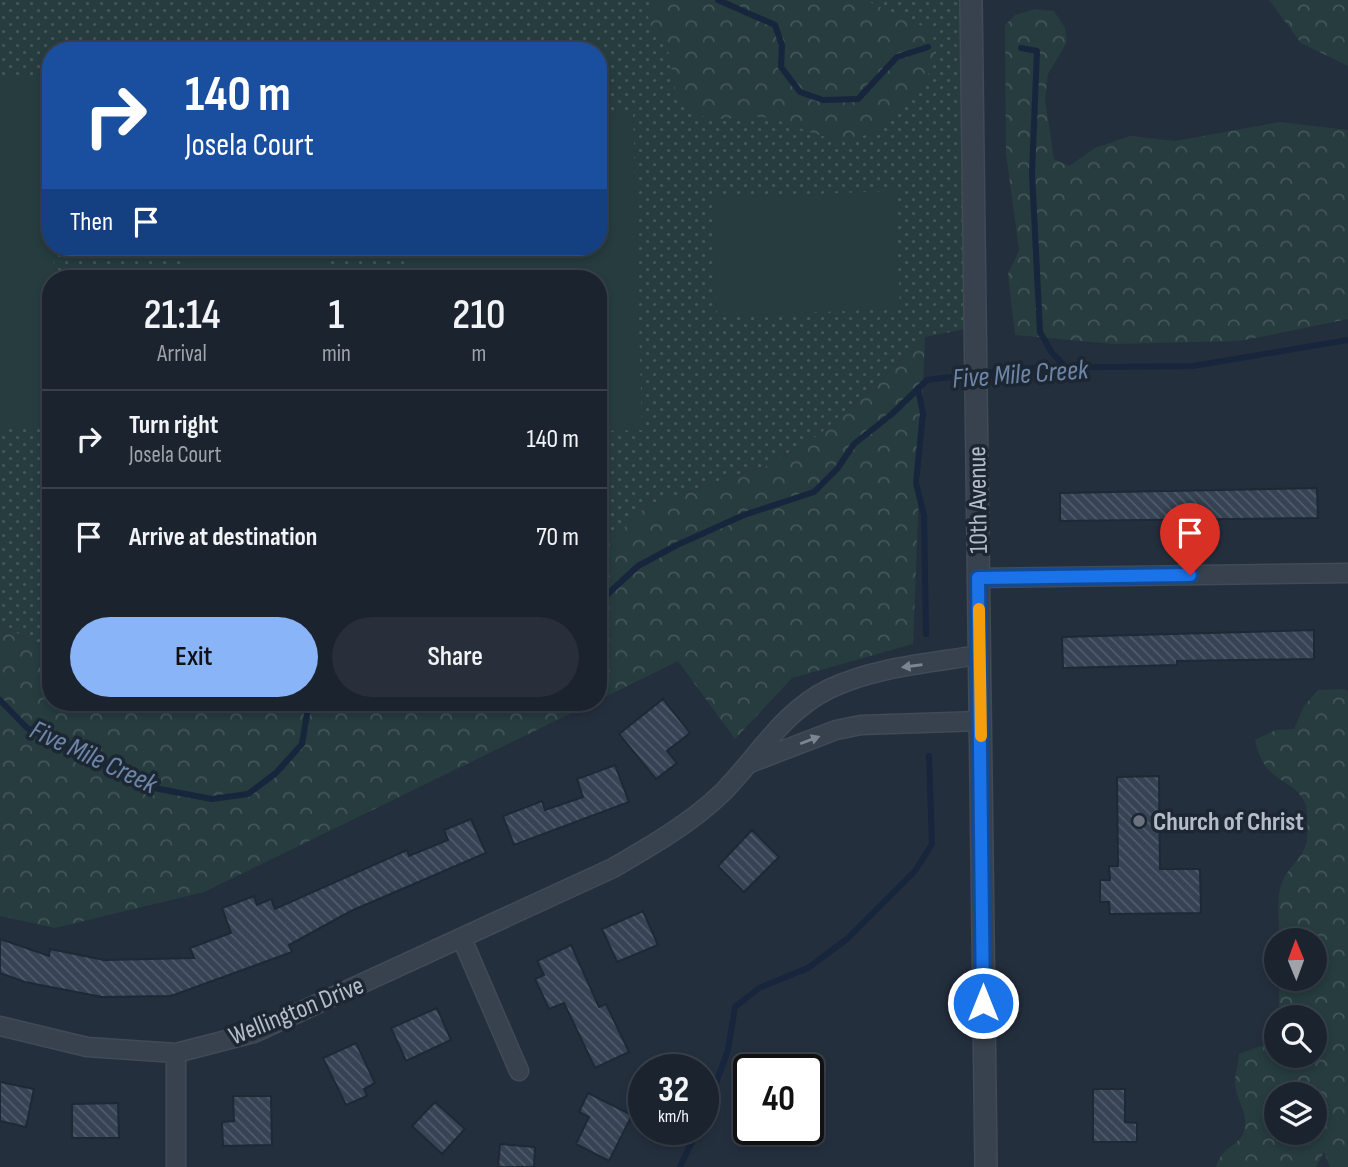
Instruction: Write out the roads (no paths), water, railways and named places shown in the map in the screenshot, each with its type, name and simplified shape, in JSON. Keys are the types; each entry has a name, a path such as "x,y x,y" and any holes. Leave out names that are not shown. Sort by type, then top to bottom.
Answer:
{"street":[{"name":"10th Avenue","path":"971,0 986,1167"},
{"path":"978,578 1348,573"},
{"name":"Wellington Drive","path":"0,1026 87,1047 176,1053 254,1033 613,868 663,839 722,793 791,713 829,689 887,669 979,656"},
{"name":"Wellington Drive","path":"746,765 848,727 981,721"},
{"path":"462,939 519,1071"},
{"path":"176,1053 176,1167"}],"waterway":[{"path":"718,0 775,25 782,45 781,67 800,92 823,100 858,99 897,57 928,47"},
{"path":"1021,48 1037,51 1032,173 1040,332 1052,353 1066,367"},
{"name":"Five Mile Creek","path":"607,595 638,566 677,545 744,515 814,492 837,469 854,444 892,414 927,380 1022,368 1193,366 1348,340"},
{"path":"918,389 923,413 916,483 924,515 926,634"},
{"name":"Five Mile Creek","path":"0,700 27,728 154,788 212,799 248,794 276,773 302,744 308,711"},
{"path":"719,1075 728,1050 735,1007 759,988 808,968 847,939 915,871 932,844 929,756"},
{"path":"680,1167 690,1145"}],"place":[{"name":"Church of Christ","path":"1139,821"}]}
